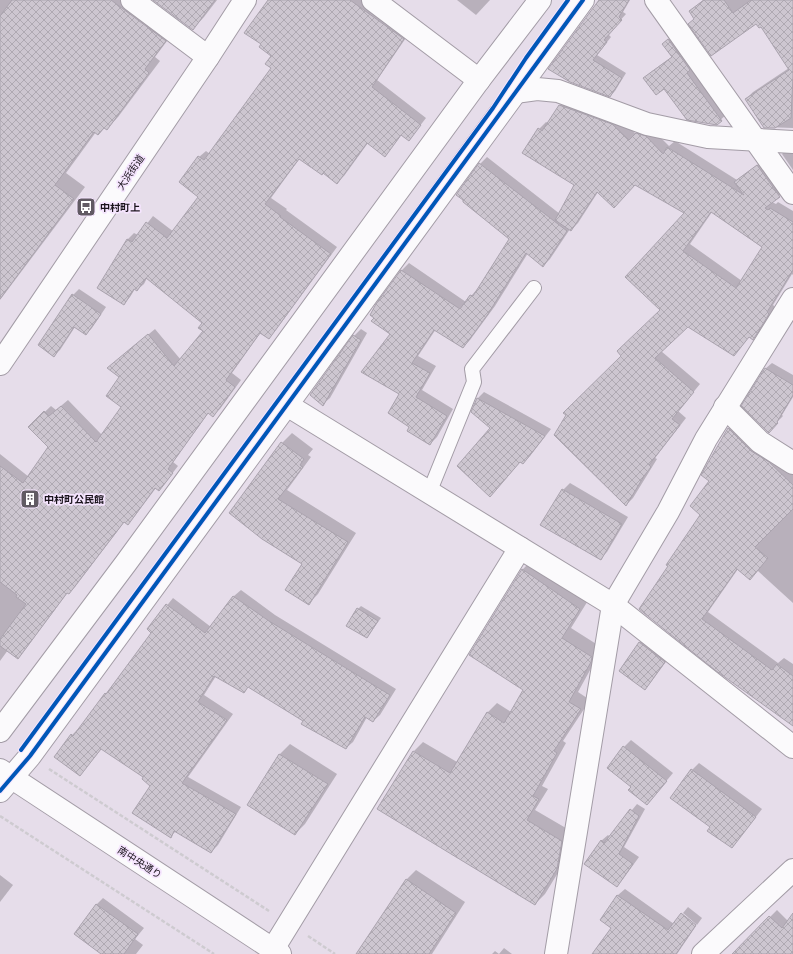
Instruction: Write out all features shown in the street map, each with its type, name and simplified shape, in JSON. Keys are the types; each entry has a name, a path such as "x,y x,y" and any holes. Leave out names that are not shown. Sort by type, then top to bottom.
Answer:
{"street":[{"path":"132,0 208,57"},
{"name":"大浜街道","path":"0,364 245,0"},
{"path":"373,0 479,80"},
{"path":"0,731 126,564 479,80 540,0"},
{"path":"4,779 30,756 583,0"},
{"path":"656,0 793,193"},
{"path":"516,92 537,89 558,91 647,124 708,137 793,142"},
{"path":"556,954 612,605 668,512 706,439 793,299"},
{"path":"286,405 612,605 793,747"},
{"path":"726,407 760,442 793,463"},
{"path":"277,952 288,923 520,548"},
{"name":"南中央通り","path":"4,779 277,952"},
{"path":"703,954 793,870"}],"lane":[{"path":"429,493 474,382 472,369 534,288"}],"path":[{"path":"30,756 335,954"},
{"path":"0,816 214,954"}],"building":[{"path":"12,0 111,0 166,41 145,69 149,73 107,130 104,128 98,135 94,132 55,185 74,199 0,299 0,16"},
{"path":"153,0 215,0 193,30"},
{"path":"268,0 350,0 404,39 372,87 421,125 409,141 401,135 385,157 367,143 337,184 323,173 322,175 299,159 265,204 281,216 280,217 331,254 269,339 260,333 226,380 235,387 213,417 208,413 168,469 173,473 159,491 155,488 128,525 124,522 69,594 67,593 18,659 0,646 0,639 26,604 0,582 0,466 23,483 48,447 28,427 44,411 49,416 61,406 96,442 121,407 106,396 119,377 107,368 148,334 174,366 203,331 198,328 202,323 146,278 137,291 134,289 124,305 97,288 127,239 132,242 146,222 167,238 198,197 179,182 198,156 204,160 271,68 265,64 271,56 259,47 261,44 244,33"},
{"path":"599,0 629,0 619,17 622,20 604,40 607,42 593,60 622,78 610,97 570,82 548,69"},
{"path":"704,0 724,0 733,13 751,0 793,0 793,76 791,118 775,128 764,128 745,99 789,70 761,27 759,28 756,24 711,56 688,24 694,19 689,11"},
{"path":"668,39 690,70 687,73 722,121 717,125 687,120 664,89 656,95 643,78 672,57 662,44"},
{"path":"559,105 612,124 629,140 636,133 646,136 663,154 667,147 744,195 734,182 757,165 780,197 765,208 768,210 770,208 793,222 793,270 767,312 769,314 753,340 749,337 734,356 688,327 655,358 694,392 672,419 680,425 649,465 651,467 626,506 554,435 566,415 563,413 621,356 617,351 660,310 625,277 684,213 635,185 614,208 597,192 571,231 555,220 574,185 522,153 538,128 542,131","holes":["711,212 762,247 736,288 683,251"]},
{"path":"479,163 567,231 543,267 526,253 488,314 463,348 434,330 412,363 430,373 416,397 447,416 430,445 407,431 409,427 388,413 399,394 361,372 390,334 371,321 374,318 370,315 376,304 401,270 460,309 470,295 473,296 509,239 456,195"},
{"path":"72,294 101,314 86,335 74,327 54,357 38,345"},
{"path":"353,335 361,340 323,406 310,395"},
{"path":"765,368 793,385 793,395 777,422 778,423 769,433 741,406"},
{"path":"477,398 545,436 523,464 520,462 490,497 457,466 490,428 471,412"},
{"path":"728,428 751,451 769,462 793,485 793,509 755,547 768,558 750,580 737,569 702,619 772,670 777,664 793,676 793,726 715,670 639,609 668,566 666,565 700,515 690,506 709,481 701,475"},
{"path":"281,442 304,459 300,465 303,467 278,499 348,542 309,605 285,590 302,564 262,539 229,513"},
{"path":"562,489 622,524 601,560 540,525"},
{"path":"522,569 580,609 562,638 592,657 591,662 569,702 581,709 554,751 557,753 533,796 539,799 527,820 562,841 557,869 535,905 377,809 413,751 450,773 487,712 504,723 523,690 469,655"},
{"path":"233,596 269,621 390,695 373,722 365,717 346,749 301,724 303,721 248,687 244,693 214,676 198,702 227,720 182,783 236,814 211,853 174,831 171,838 132,813 150,786 142,779 143,777 101,749 80,776 54,757 71,734 73,736 105,693 106,694 151,633 147,629 166,604 205,633"},
{"path":"357,608 378,621 367,638 346,626"},
{"path":"639,642 665,662 645,690 619,671"},
{"path":"623,746 667,781 647,805 628,790 631,787 607,768"},
{"path":"279,754 328,784 295,835 247,805"},
{"path":"691,769 756,817 732,848 707,831 710,827 670,798"},
{"path":"630,809 639,816 619,854 633,864 617,887 584,864 601,840 604,843"},
{"path":"406,879 456,913 429,954 356,954"},
{"path":"617,895 668,930 681,913 696,925 676,954 592,954 611,928 600,920"},
{"path":"96,904 138,934 124,954 101,954 74,934"},
{"path":"793,913 793,954 732,954 769,916 782,928"}],"cycle path":[{"path":"21,750 493,108 526,58 568,0"},
{"path":"0,791 30,756 583,0"}],"place":[{"name":"中村町上","path":"86,207"},
{"name":"中村町公民館","path":"30,499"}]}
